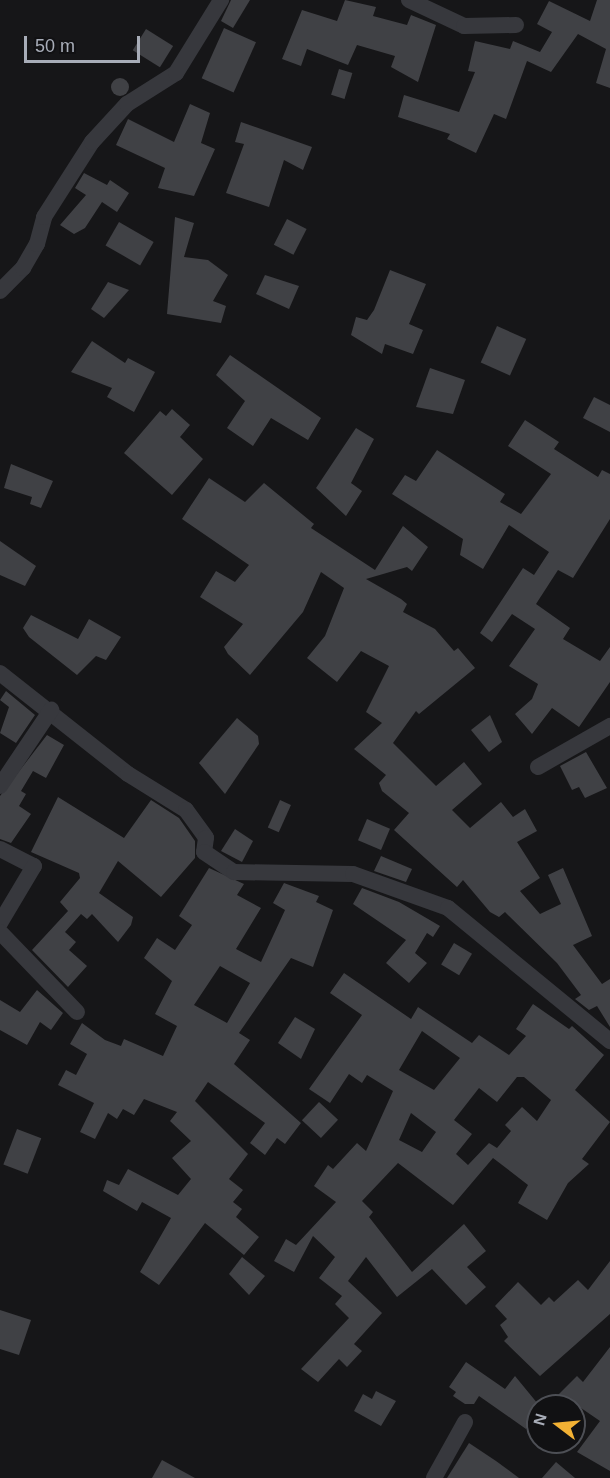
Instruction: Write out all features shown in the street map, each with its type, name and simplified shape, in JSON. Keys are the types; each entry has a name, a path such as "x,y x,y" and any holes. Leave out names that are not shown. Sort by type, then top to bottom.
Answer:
{"street":[{"path":"0,291 23,268 37,244 44,217 92,142 127,104 176,73 221,0"},
{"path":"409,0 464,26 516,25"},
{"path":"0,673 51,710 128,774 186,810 206,838 204,852 234,872 353,874 448,908 610,1041"},
{"path":"0,786 51,710"},
{"path":"538,767 610,726"},
{"path":"0,849 34,866 0,923"},
{"path":"0,932 76,1012"},
{"path":"434,1478 465,1422"}],"building":[{"path":"231,0 250,0 233,28 221,21"},
{"path":"345,0 376,7 373,16 407,25 411,15 436,25 418,82 391,67 395,56 357,45 348,65 307,49 301,66 282,59 302,10 337,21"},
{"path":"597,0 610,0 610,88 596,83 606,49 578,34 551,72 527,61 506,119 494,114 476,153 447,139 450,134 398,117 404,95 459,112 475,72 468,71 475,41 510,49 513,41 540,52 552,32 537,24 549,1 590,21"},
{"path":"224,28 256,42 234,92 202,78"},
{"path":"146,29 173,46 160,67 133,50"},
{"path":"339,69 352,73 344,99 331,95"},
{"path":"120,78 126,81 129,87 126,93 120,96 114,93 111,87 114,81"},
{"path":"190,104 210,113 201,143 215,149 194,196 158,188 165,168 116,145 128,119 174,142"},
{"path":"241,122 312,147 303,170 284,160 269,207 226,193 244,144 235,142"},
{"path":"84,173 107,185 110,180 129,193 117,212 102,202 85,228 74,234 60,225 86,195 75,188"},
{"path":"175,217 194,223 184,257 208,260 228,275 213,301 226,306 221,323 167,314"},
{"path":"287,219 307,229 293,255 274,245"},
{"path":"119,222 154,242 140,265 106,245"},
{"path":"390,270 426,284 409,324 423,330 413,354 385,344 382,354 351,335 356,317 367,320 374,310"},
{"path":"265,275 299,286 289,309 256,294"},
{"path":"108,282 129,290 104,318 91,309"},
{"path":"497,326 526,339 510,376 481,363"},
{"path":"92,341 125,363 128,358 155,372 134,412 107,397 112,388 71,372"},
{"path":"230,355 321,418 308,440 271,418 253,446 227,428 245,401 216,375"},
{"path":"430,368 465,380 453,414 416,407"},
{"path":"594,397 610,405 610,432 583,418"},
{"path":"172,409 190,425 180,437 203,459 172,495 124,453 160,411 166,416"},
{"path":"525,420 559,442 554,449 598,477 602,470 610,474 610,519 573,578 558,570 536,604 570,628 563,639 600,661 610,647 610,682 579,727 552,708 532,734 515,714 532,699 538,684 509,666 535,629 512,614 492,642 480,633 523,568 534,575 549,552 509,525 483,569 460,555 463,539 392,494 405,475 416,481 437,450 505,494 500,502 521,514 551,474 508,446"},
{"path":"356,428 374,439 351,483 362,491 346,516 316,488"},
{"path":"11,464 53,481 41,508 30,504 32,497 4,488"},
{"path":"209,478 245,502 264,483 314,524 311,528 375,570 403,526 428,547 412,571 407,567 366,579 401,599 407,604 403,612 435,629 454,651 458,648 475,668 419,714 416,711 393,743 436,786 464,762 482,784 452,810 470,828 501,802 513,817 525,809 537,831 517,842 540,878 520,891 540,914 561,904 548,875 563,868 592,936 573,945 602,984 610,979 610,1027 597,1006 589,1010 575,999 581,995 557,963 505,912 499,917 490,912 463,880 457,887 394,830 409,813 382,791 379,783 386,775 354,749 382,723 366,712 389,666 361,651 337,682 307,658 325,636 344,588 321,572 303,612 250,675 228,654 224,647 243,624 200,597 216,571 235,582 249,565 182,519"},
{"path":"0,541 36,566 25,586 0,575"},
{"path":"31,615 78,639 89,619 121,637 106,660 96,656 77,675 29,637 23,628"},
{"path":"6,691 35,715 16,743 0,733 9,707 0,700"},
{"path":"490,715 502,742 489,752 471,730"},
{"path":"237,718 258,736 259,744 225,794 199,763"},
{"path":"47,735 64,745 46,778 33,771 21,791 26,794 19,806 31,814 11,843 0,839 0,796"},
{"path":"586,752 607,788 585,798 579,787 572,790 560,766"},
{"path":"58,797 124,838 151,800 179,818 195,841 195,858 161,897 118,861 99,893 133,917 131,925 118,942 92,914 87,919 81,914 65,932 76,942 69,950 87,966 68,987 32,950 68,911 60,902 80,878 79,873 31,852"},
{"path":"280,800 291,805 279,832 268,827"},
{"path":"367,819 390,829 381,850 358,840"},
{"path":"235,829 253,841 242,862 221,851"},
{"path":"381,856 412,869 406,882 374,871"},
{"path":"209,868 244,884 237,895 261,908 236,949 261,962 285,910 273,903 284,883 319,896 316,902 333,910 313,967 291,958 239,1033 250,1040 234,1064 301,1123 285,1144 277,1138 265,1155 250,1143 265,1123 208,1082 195,1101 248,1154 229,1179 243,1190 233,1202 242,1209 236,1217 259,1237 244,1255 205,1223 159,1285 140,1272 171,1218 142,1202 137,1211 103,1191 107,1180 119,1185 128,1169 178,1195 191,1179 172,1158 191,1141 170,1121 177,1112 144,1099 134,1115 123,1109 117,1119 108,1113 95,1139 80,1132 94,1103 58,1085 66,1070 76,1075 87,1054 70,1044 82,1023 105,1040 121,1046 124,1039 163,1056 177,1026 155,1014 172,981 144,958 157,938 175,950 192,925 179,916","holes":["220,966 250,983 227,1023 194,1005"]},
{"path":"362,888 399,902 440,926 433,937 427,933 415,953 427,963 409,983 386,963 406,940 353,904"},
{"path":"454,943 472,954 459,975 441,964"},
{"path":"344,973 411,1019 418,1007 472,1043 479,1035 509,1055 526,1036 516,1029 533,1004 569,1029 572,1026 604,1055 575,1090 610,1122 582,1159 589,1164 568,1183 547,1220 518,1203 528,1185 493,1158 453,1205 398,1163 362,1201 373,1212 369,1217 412,1272 464,1224 486,1251 467,1267 486,1287 466,1305 432,1269 397,1297 366,1257 348,1281 382,1313 354,1344 362,1351 347,1367 339,1359 318,1382 301,1369 349,1318 335,1304 342,1296 319,1278 335,1257 313,1236 294,1272 274,1261 286,1239 296,1245 336,1202 314,1186 328,1165 333,1169 357,1143 366,1151 393,1091 367,1075 362,1083 349,1074 330,1103 309,1089 362,1015 330,993","holes":["422,1031 460,1058 434,1090 399,1070","517,1077 524,1077 551,1100 537,1121 522,1107 505,1125 511,1131 497,1148 489,1143 468,1165 456,1154 472,1134 454,1120 479,1088 497,1102","411,1113 436,1132 422,1152 399,1140"]},
{"path":"37,990 63,1013 51,1030 40,1022 27,1045 0,1030 0,1000 20,1012"},
{"path":"295,1017 315,1029 301,1059 278,1043"},
{"path":"319,1102 338,1120 321,1138 302,1120"},
{"path":"17,1129 41,1138 28,1174 3,1164"},
{"path":"242,1257 265,1276 249,1295 229,1274"},
{"path":"610,1261 610,1314 540,1376 504,1341 508,1337 500,1325 507,1319 495,1306 518,1282 541,1305 549,1297 554,1302 578,1280 588,1290"},
{"path":"0,1310 31,1320 19,1355 0,1349"},
{"path":"610,1347 610,1471 580,1454 586,1454 586,1440 600,1421 586,1411 586,1394 559,1394 577,1376 583,1382"},
{"path":"466,1362 505,1389 515,1376 530,1394 526,1394 526,1429 479,1396 474,1404 465,1404 453,1396 456,1392 449,1387"},
{"path":"376,1391 396,1401 381,1426 354,1411 363,1394 372,1399"},
{"path":"469,1443 496,1461 519,1478 447,1478"},
{"path":"162,1460 195,1478 152,1478"},
{"path":"556,1462 575,1478 542,1478"}]}
